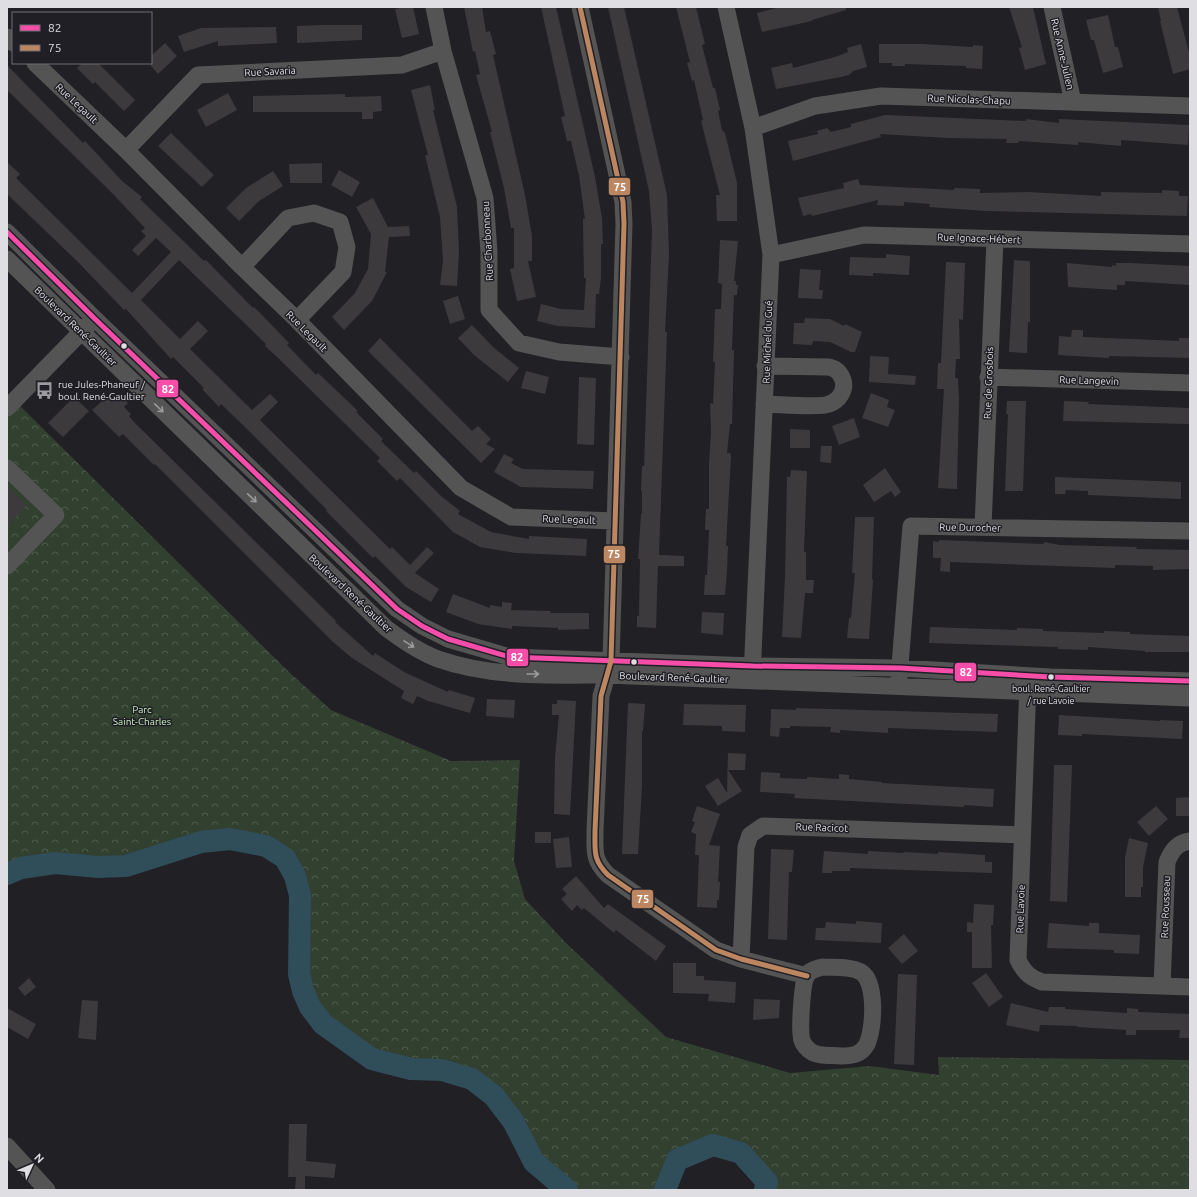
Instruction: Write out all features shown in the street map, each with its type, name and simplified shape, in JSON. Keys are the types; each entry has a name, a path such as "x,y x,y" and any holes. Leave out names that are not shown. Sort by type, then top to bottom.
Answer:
{"street":[{"name":"Rue Charbonneau","path":"434,7 443,51 485,198 489,252 489,310 519,343 559,352 621,357"},
{"path":"580,7 623,202 624,242 609,668 600,704 595,831 595,851 598,865 608,875 705,944 741,959 807,976"},
{"name":"Rue Michel du Gué","path":"726,7 753,128 770,255 753,673"},
{"name":"Rue Anne-Julien","path":"1052,7 1073,102"},
{"name":"Rue Savaria","path":"126,150 198,75 402,65 443,51"},
{"name":"Rue Legault","path":"36,64 126,150 297,320 461,488 511,517 615,521"},
{"name":"Rue Nicolas-Chapu","path":"753,128 815,106 881,96 1190,106"},
{"path":"242,267 288,218 314,213 340,222 347,247 343,272 297,320"},
{"name":"Boulevard René-Gaultier","path":"7,232 94,318 397,609 422,626 448,638 510,657 609,668 753,673 898,686 1190,681"},
{"name":"Rue Ignace-Hébert","path":"770,255 864,235 1190,244"},
{"name":"Rue de Grosbois","path":"983,527 988,377 995,238"},
{"name":"Boulevard René-Gaultier","path":"7,259 386,628 411,645 437,658 463,666 489,671 525,674 609,668"},
{"path":"7,408 94,318"},
{"path":"764,404 828,405 840,396 844,385 841,375 835,368 765,366"},
{"name":"Rue Langevin","path":"988,377 1190,383"},
{"path":"7,468 56,515 7,566"},
{"name":"Rue Durocher","path":"898,686 912,526 1190,531"},
{"name":"Boulevard René-Gaultier","path":"753,673 900,668 1028,684 1190,698"},
{"name":"Rue Lavoie","path":"1028,684 1018,960 1024,971 1032,978 1042,982 1190,987"},
{"name":"Rue Racicot","path":"741,959 746,846 750,835 763,826 1022,835"},
{"name":"Rue Rousseau","path":"1162,986 1167,862 1170,853 1177,845 1190,841"},
{"path":"822,967 853,969 861,972 867,978 872,988 870,1037 861,1052 854,1056 817,1054 809,1051 804,1044 801,1034 804,987 807,976 812,970 822,967"},
{"path":"7,1146 47,1190"}],"green space":[{"name":"Parc Saint-Charles","path":"7,393 289,672 331,710 451,761 520,760 514,861 525,899 566,943 666,1037 790,1073 870,1066 939,1075 938,1057 1190,1060 1190,1190 765,1190 766,1182 741,1153 713,1145 677,1160 665,1190 580,1190 544,1158 504,1096 487,1080 466,1068 448,1062 389,1058 370,1049 329,1019 320,1006 311,986 306,959 309,900 305,875 297,859 285,847 267,837 246,832 217,833 135,856 106,857 56,854 30,859 7,866"}],"building":[{"path":"413,7 419,34 402,38 395,9"},
{"path":"464,7 482,7 486,32 490,31 496,54 493,55 525,195 532,236 532,261 528,261 536,297 517,301 510,269 514,268 514,228 511,228 504,188 490,132 492,132 476,75 480,74 475,51 473,52"},
{"path":"541,7 556,7 595,177 602,218 603,244 601,244 601,278 599,294 596,294 595,328 558,326 537,321 541,304 561,309 584,310 586,278 584,278 583,219 585,219 579,176 571,141 567,141 561,117 565,116"},
{"path":"608,7 624,7 667,195 669,254 665,332 667,332 659,555 684,556 684,566 658,566 656,628 637,627 637,616 639,616 640,559 638,559 642,514 641,491 642,466 644,466 652,230 649,191"},
{"path":"676,7 696,7 705,44 702,45 713,88 715,88 720,110 718,111 722,130 725,133 737,183 737,221 717,221 716,195 720,195 701,121 703,120 694,80 692,81 687,63 690,62"},
{"path":"780,7 846,7 846,10 812,21 762,32 757,13"},
{"path":"1009,7 1033,7 1046,64 1025,70 1019,48 1022,47"},
{"path":"1158,7 1177,7 1190,56 1190,69 1173,74"},
{"path":"1108,15 1115,47 1118,47 1123,67 1103,73 1094,40 1091,40 1086,20"},
{"path":"362,25 362,40 297,43 297,26"},
{"path":"276,27 277,43 218,46 218,41 184,52 178,36 201,28"},
{"path":"165,43 177,56 158,74 151,66 152,55"},
{"path":"861,44 867,67 853,71 849,75 841,77 776,89 771,68 792,63 793,68 835,57 848,52 847,48"},
{"path":"879,44 983,46 982,69 966,68 966,66 905,64 905,66 892,66 892,63 879,63"},
{"path":"81,64 99,64 135,100 124,111 95,82 93,84 77,68"},
{"path":"7,65 83,143 85,141 122,181 142,197 140,199 204,261 206,260 253,308 254,307 263,316 289,343 287,345 316,375 318,373 358,411 356,412 383,439 381,441 414,473 416,471 441,496 460,511 458,514 491,532 529,539 529,536 587,539 586,556 516,553 480,547 453,532 400,478 397,481 377,461 380,458 265,346 266,344 179,260 141,300 180,339 198,321 208,331 190,349 252,410 270,394 278,402 260,420 390,549 392,547 410,565 427,547 434,553 415,573 439,589 431,602 406,587 375,556 373,558 221,404 219,407 202,389 204,388 173,357 171,359 126,309 124,310 77,261 7,194 7,162 20,174 16,178 132,293 171,252 156,238 138,256 132,250 146,236 141,231 145,228 111,192 7,90"},
{"path":"430,85 435,110 433,110 457,207 459,253 457,286 440,285 443,261 440,217 425,155 428,155 411,90"},
{"path":"228,93 237,110 206,127 197,110"},
{"path":"345,94 345,97 381,96 382,111 373,112 373,119 362,119 362,112 253,112 253,96"},
{"path":"885,115 1026,121 1026,119 1059,123 1059,119 1189,125 1188,145 1121,140 1121,146 1078,142 1078,145 1019,141 1018,143 1006,143 1007,139 948,138 880,134 881,137 793,161 788,141 818,134 817,131 827,128 831,132 851,127 851,124"},
{"path":"171,133 214,175 202,187 158,146"},
{"path":"322,163 322,183 290,183 289,164"},
{"path":"339,170 360,182 352,197 331,185"},
{"path":"273,171 283,186 259,201 239,221 226,208 246,188"},
{"path":"858,179 860,185 954,190 954,188 980,189 980,193 1028,192 1101,196 1101,192 1162,193 1162,190 1179,191 1179,196 1188,196 1187,216 986,211 929,207 930,204 904,202 904,206 877,205 878,200 812,216 811,214 803,216 798,198 844,188 843,183"},
{"path":"373,198 388,227 409,226 410,236 389,237 385,272 387,272 372,301 344,330 332,317 355,293 368,269 371,234 356,207"},
{"path":"720,240 738,241 734,281 736,281 736,285 738,285 737,295 734,295 732,424 730,424 727,453 730,453 731,456 726,546 728,546 727,571 725,595 704,595 705,575 707,575 709,530 705,530 706,509 709,509 711,431 710,403 713,404 715,309 721,309 722,284 718,283"},
{"path":"886,254 910,256 909,275 873,273 873,276 849,275 850,257 886,258"},
{"path":"1014,260 1030,261 1030,322 1028,322 1027,353 1009,352"},
{"path":"946,262 965,263 963,320 959,319 960,359 956,359 955,378 958,378 959,399 957,489 938,488 944,389 937,389 938,363 941,363"},
{"path":"1067,263 1112,267 1112,265 1116,266 1116,263 1190,266 1190,285 1125,281 1125,285 1117,285 1117,290 1068,287"},
{"path":"800,269 821,270 819,290 823,290 822,299 798,298"},
{"path":"458,296 465,319 450,324 443,301"},
{"path":"805,318 830,319 844,326 845,324 862,332 855,352 851,352 830,342 813,341 812,345 793,344 794,323 804,323"},
{"path":"472,325 493,347 519,368 508,382 474,355 458,338"},
{"path":"1072,330 1083,330 1083,337 1179,341 1179,338 1190,338 1190,358 1109,356 1109,358 1058,355 1059,336 1071,337"},
{"path":"380,338 472,431 478,426 491,439 486,444 495,449 481,463 368,351"},
{"path":"870,356 889,357 888,374 916,376 915,385 869,382"},
{"path":"526,371 549,377 545,394 521,388"},
{"path":"579,377 596,378 594,445 577,444"},
{"path":"871,393 889,400 887,407 895,410 888,427 862,418"},
{"path":"109,395 115,401 120,395 128,403 124,407 131,414 129,416 134,422 336,621 335,622 373,656 375,653 404,672 448,692 449,690 475,698 470,713 428,701 417,696 413,704 401,698 404,691 352,658 333,642 155,464 154,465 123,434 119,437 92,410"},
{"path":"74,397 89,411 63,437 48,423"},
{"path":"1007,401 1026,401 1023,491 1005,491 1008,414 1006,414"},
{"path":"1064,401 1089,402 1088,404 1190,408 1189,424 1063,421"},
{"path":"854,418 860,437 839,445 832,426"},
{"path":"790,429 810,430 810,448 790,448"},
{"path":"821,446 832,446 831,463 820,462"},
{"path":"504,454 514,459 511,463 523,469 594,471 593,489 521,487 494,472"},
{"path":"885,468 901,492 895,497 891,491 874,502 863,485"},
{"path":"791,470 807,471 804,552 806,552 806,580 814,580 813,593 805,593 801,638 782,637 787,477 790,477"},
{"path":"1055,477 1181,482 1181,499 1088,495 1088,491 1066,490 1065,494 1055,494"},
{"path":"7,486 27,505 7,527"},
{"path":"855,517 874,517 873,580 869,639 847,638 849,618 851,618 855,573 852,573"},
{"path":"939,540 1044,544 1044,542 1060,545 1190,550 1190,569 1153,570 1153,566 1115,565 1115,568 950,562 950,572 940,571 941,558 933,558 933,541 939,542"},
{"path":"453,594 490,608 490,605 502,607 502,602 512,603 511,610 551,611 550,613 589,613 589,629 558,630 558,628 512,626 512,629 478,624 446,612"},
{"path":"702,612 724,613 723,635 701,633"},
{"path":"930,627 1017,630 1017,628 1043,629 1043,631 1104,633 1104,631 1130,632 1130,634 1190,636 1190,652 1145,652 1088,647 1088,650 1058,649 1058,647 929,643"},
{"path":"487,699 515,700 514,718 486,716"},
{"path":"557,700 576,701 570,815 554,814 555,757 559,715 552,715 552,704 557,704"},
{"path":"628,703 645,704 642,731 642,786 638,854 622,854"},
{"path":"684,704 746,705 745,732 722,731 722,726 683,725"},
{"path":"796,708 998,714 997,732 888,728 888,733 840,730 840,733 830,732 831,727 790,726 790,728 780,728 779,737 770,736 771,709 796,710"},
{"path":"1059,715 1183,721 1182,739 1082,734 1082,736 1058,735"},
{"path":"728,753 746,754 745,770 728,770 742,791 718,806 705,786 718,778 727,793"},
{"path":"1054,765 1072,765 1067,902 1050,901"},
{"path":"761,772 780,773 780,778 807,779 807,777 839,779 839,774 849,775 849,779 882,783 994,789 993,807 964,805 964,807 794,798 795,794 760,792"},
{"path":"1190,797 1190,816 1176,816 1176,798"},
{"path":"697,806 720,814 709,845 720,846 718,882 720,882 717,908 697,907 699,855 695,855 696,834 691,832 695,822 692,821"},
{"path":"1156,806 1168,819 1149,836 1137,822"},
{"path":"535,832 551,832 551,843 535,843"},
{"path":"569,837 572,867 556,868 553,839"},
{"path":"1129,838 1148,843 1143,867 1143,887 1141,887 1141,897 1125,897 1125,858"},
{"path":"771,849 794,850 792,872 789,872 787,940 768,939"},
{"path":"824,851 868,854 868,851 938,854 938,852 985,855 985,862 992,862 992,873 850,868 850,871 832,871 832,873 822,873"},
{"path":"576,876 604,908 608,904 666,946 656,961 616,930 614,933 584,908 582,910 577,905 572,911 561,899 567,894 562,889"},
{"path":"974,904 994,905 993,925 991,925 992,968 972,968 972,932 967,932 967,922 973,923"},
{"path":"856,921 882,923 881,943 815,940 816,928 825,928 826,922 856,924"},
{"path":"1049,923 1089,926 1089,923 1099,923 1099,933 1140,935 1139,954 1114,953 1114,950 1047,948"},
{"path":"904,934 918,951 902,964 888,948"},
{"path":"673,963 696,963 696,976 704,976 704,980 736,982 735,1003 708,1001 709,994 673,993"},
{"path":"986,973 1003,997 989,1007 972,983"},
{"path":"898,974 917,975 914,1065 894,1064"},
{"path":"29,978 36,987 25,996 18,988"},
{"path":"754,999 780,1000 779,1018 753,1020"},
{"path":"82,1000 98,1001 96,1040 78,1038"},
{"path":"1011,1003 1048,1012 1049,1007 1065,1007 1065,1009 1127,1013 1127,1008 1138,1009 1138,1012 1190,1014 1190,1038 1179,1038 1180,1030 1136,1030 1136,1035 1126,1035 1126,1030 1040,1025 1039,1032 1006,1025"},
{"path":"7,1008 36,1024 28,1039 7,1027"},
{"path":"289,1124 307,1124 306,1161 336,1164 334,1178 305,1176 305,1190 295,1190 296,1177 288,1177"}],"waterway":[{"path":"7,874 21,868 55,863 98,867 126,866 201,842 230,839 266,846 285,858 295,876 300,895 299,974 303,991 310,1007 323,1024 372,1059 411,1069 442,1070 472,1079 494,1096 513,1121 534,1162 567,1190"},
{"path":"665,1190 677,1160 713,1145 741,1153 767,1182 765,1190"}],"transit line":[{"name":"75","path":"580,7 623,202 624,224 611,661 601,696 595,831 597,860 608,875 716,950 741,959 807,976"},
{"name":"82","path":"7,232 94,318 397,609 422,626 448,639 510,657 753,666 900,668 1050,677 1190,681"}],"place":[{"name":"rue Jules-Phaneuf / boul. René-Gaultier","path":"45,390"},
{"name":"boul. René-Gaultier / rue Lavoie","path":"1051,677"}]}
